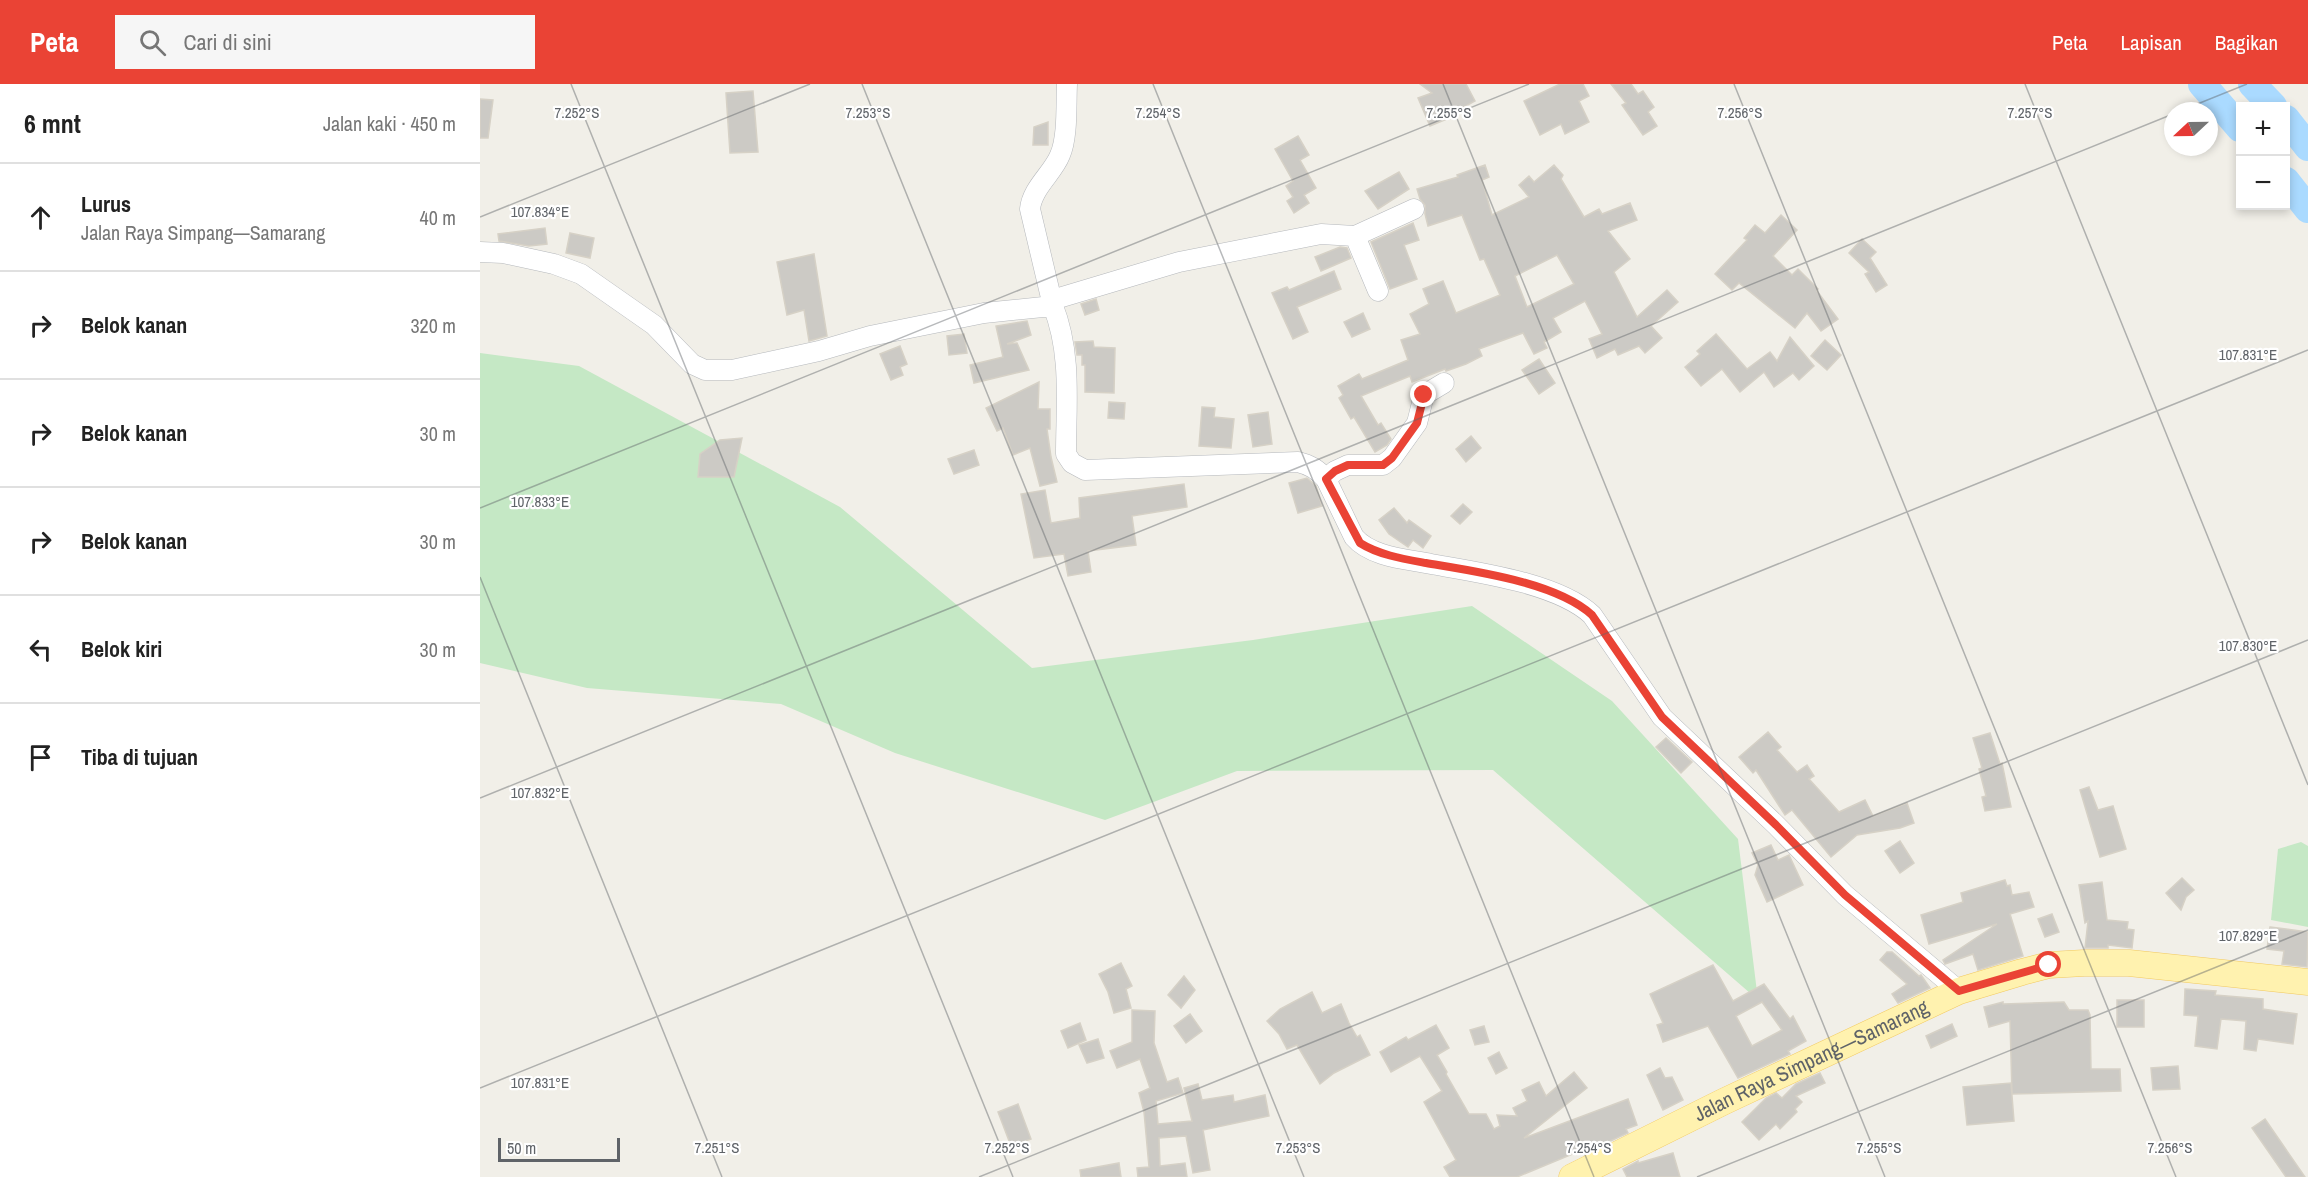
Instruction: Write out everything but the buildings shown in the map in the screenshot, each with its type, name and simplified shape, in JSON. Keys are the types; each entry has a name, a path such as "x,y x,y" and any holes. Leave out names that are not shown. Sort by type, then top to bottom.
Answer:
{"main road":[{"name":"Jalan Raya Simpang—Samarang","path":"1572,1177 1725,1101 1959,991 2049,965 2129,963 2308,982"}],"street":[{"path":"1067,84 1063,148 1056,163 1032,199 1030,208 1052,303 1059,320 1066,357 1066,454 1075,466 1085,470 1298,462 1314,468 1326,479 1354,537 1368,548 1410,560 1502,576 1566,598 1582,606 1592,615 1662,717 1776,825 1845,895 1959,991"},
{"path":"480,252 503,253 555,264 581,274 654,326 692,364 705,370 732,370 819,351 870,336 984,313 1052,303 1148,270 1179,262 1321,234 1355,236 1414,209"},
{"path":"1355,236 1378,291"},
{"path":"1326,479 1335,471 1348,465 1383,465 1392,458 1417,423 1424,395 1444,383"}],"green space":[{"path":"480,353 579,366 840,507 1032,668 1253,640 1472,606 1612,701 1738,839 1758,1000 1493,770 1237,771 1105,820 895,753 781,704 587,688 480,663"},
{"path":"2301,842 2308,846 2308,927 2271,920 2278,849"}],"waterway":[{"path":"2202,84 2236,123"},
{"path":"2252,84 2269,102"},
{"path":"2290,124 2308,147"},
{"path":"2290,186 2308,209"}],"route":[{"path":"1424,395 1417,423 1392,458 1383,465 1348,465 1335,471 1326,479 1354,537 1360,543 1388,555 1502,576 1566,598 1582,606 1592,615 1662,717 1776,825 1845,895 1918,959 1959,991 2049,965"}]}
